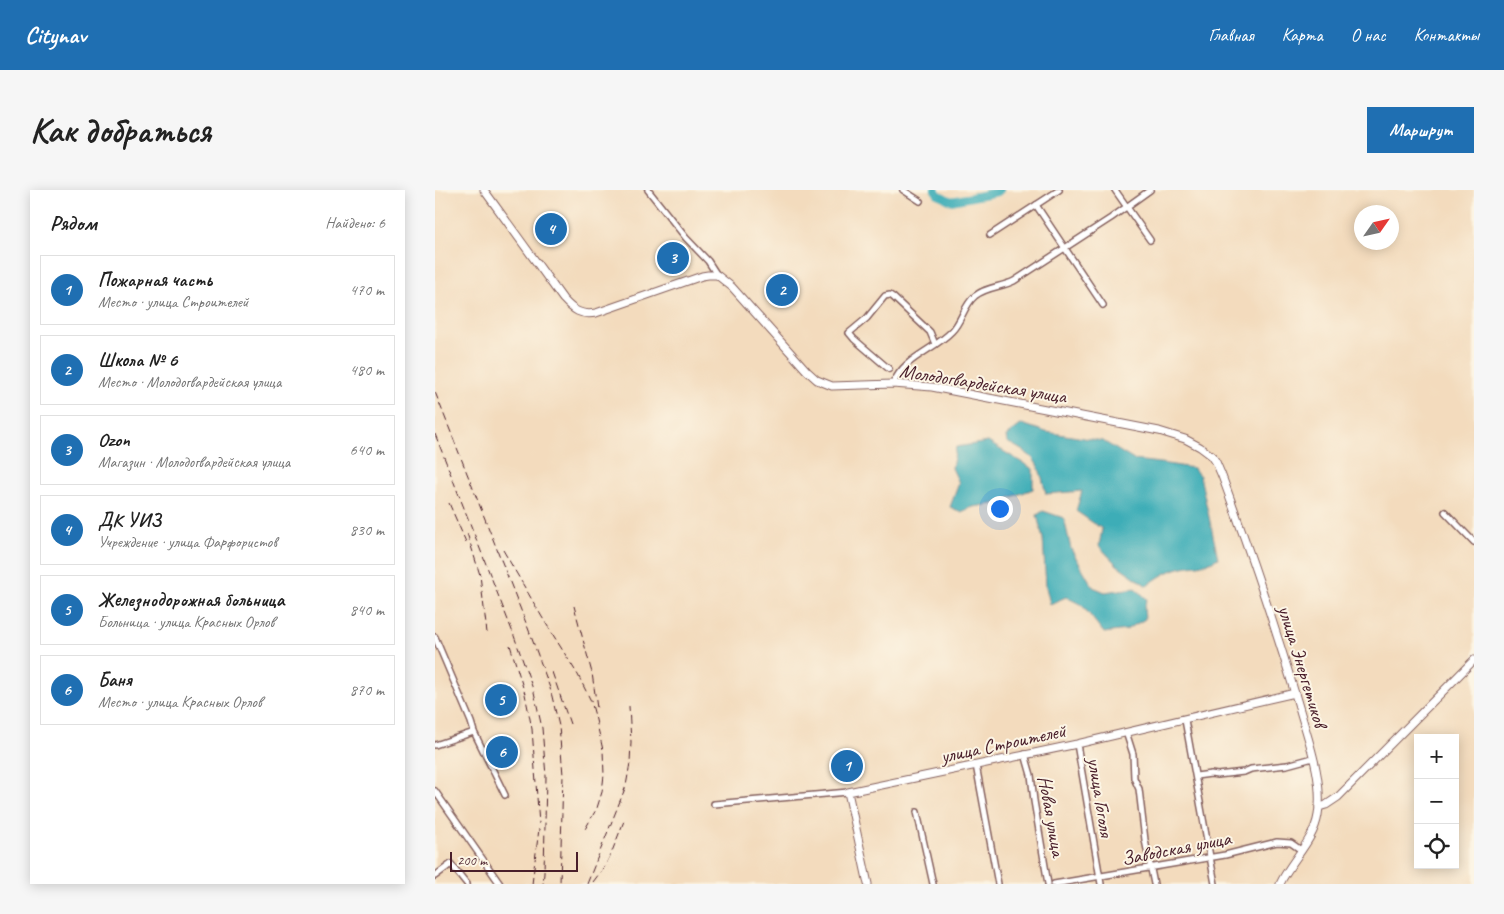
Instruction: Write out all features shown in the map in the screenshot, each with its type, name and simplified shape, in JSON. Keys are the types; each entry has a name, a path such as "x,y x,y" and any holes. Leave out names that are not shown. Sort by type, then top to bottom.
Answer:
{"street":[{"path":"484,190 563,299 578,312 585,314 596,313 694,279 717,274"},
{"name":"Молодогвардейская улица","path":"648,190 717,274 732,287 807,372 825,384 839,386 893,384 951,390 1151,429 1194,443 1212,456"},
{"path":"652,195 656,190"},
{"path":"903,190 920,201"},
{"path":"990,235 1059,190"},
{"path":"1115,190 1150,240"},
{"path":"893,384 896,375 902,368 945,338 955,328 966,306 975,296 1014,281 1150,190"},
{"path":"1036,205 1103,305"},
{"path":"889,369 849,333 867,318 885,296 890,295 893,297 930,332 935,344"},
{"name":"улица Энергетиков","path":"1212,456 1222,476 1269,608 1313,758 1318,784 1319,808 1314,830 1280,884"},
{"path":"1445,512 1474,542"},
{"path":"435,637 474,732 505,795"},
{"path":"1319,808 1339,797 1474,660"},
{"name":"улица Строителей","path":"714,804 848,792 875,787 1077,744 1295,694"},
{"path":"1185,720 1215,884"},
{"path":"435,745 474,732"},
{"path":"1126,732 1133,754 1134,778 1139,789 1145,840 1154,884"},
{"name":"улица Гоголя","path":"1077,744 1101,884"},
{"name":"Новая улица","path":"1025,754 1031,775 1048,884"},
{"path":"1196,776 1244,772 1251,769 1287,765 1313,758"},
{"path":"975,765 998,884"},
{"path":"435,791 500,884"},
{"path":"848,792 868,884"},
{"path":"917,812 933,884"},
{"name":"Заводская улица","path":"1054,884 1152,868 1277,842 1291,843 1301,850"},
{"path":"435,876 451,864 467,884"}],"water":[{"path":"1022,424 1046,432 1103,441 1134,460 1193,468 1200,476 1218,558 1203,564 1174,570 1147,586 1117,565 1099,546 1102,529 1076,511 1082,491 1046,494 1041,474 1035,462 1025,452 1007,442 1006,436"},
{"path":"988,442 1033,469 1033,489 993,504 973,507 961,512 950,507 959,483 952,468 956,447"},
{"path":"1043,511 1064,518 1071,549 1093,587 1105,592 1135,588 1147,599 1144,608 1145,619 1126,630 1104,633 1082,605 1066,597 1050,604 1046,587 1043,539 1037,515"}],"waterway":[{"path":"935,190 938,194 951,201 998,192 1000,190"}],"railway":[{"path":"435,392 550,688 559,726 563,775 560,884"},
{"path":"435,434 513,633 534,692 542,728 546,776 543,884"},
{"path":"449,503 466,542"},
{"path":"467,533 480,575 487,633"},
{"path":"503,550 578,675 591,701 603,750 604,775 602,792 597,808 584,831"},
{"path":"574,606 592,673 597,708"},
{"path":"510,645 525,694 532,729 539,824"},
{"path":"552,672 570,724"},
{"path":"587,884 626,786 631,742 629,706"},
{"path":"593,882 605,866 624,821"},
{"path":"532,884 539,829"}],"place":[{"name":"ДК УИЗ","path":"551,229"},
{"name":"Ozon","path":"673,258"},
{"name":"Школа № 6","path":"782,290"},
{"name":"Железнодорожная больница","path":"501,700"},
{"name":"Баня","path":"502,752"},
{"name":"Пожарная часть","path":"847,766"}]}
